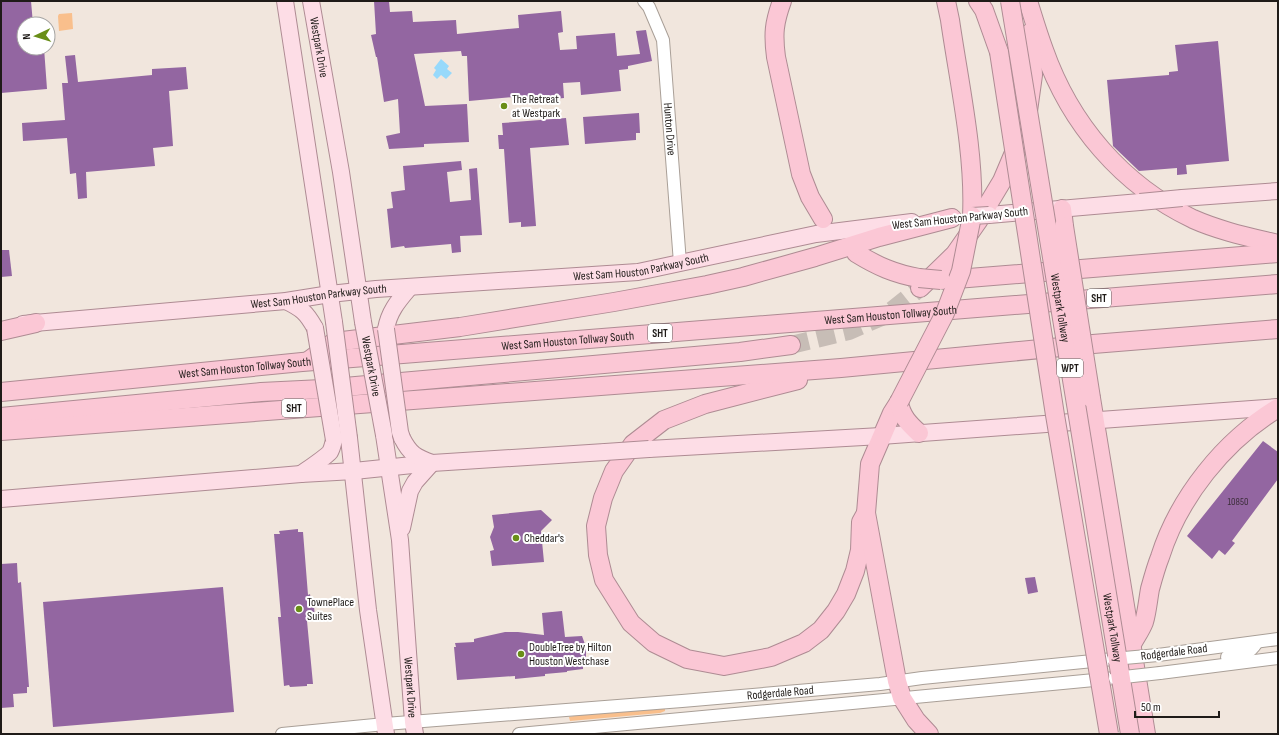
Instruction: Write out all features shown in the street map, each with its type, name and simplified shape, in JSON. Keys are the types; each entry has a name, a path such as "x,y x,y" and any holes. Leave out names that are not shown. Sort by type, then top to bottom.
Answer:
{"highway":[{"path":"782,1 775,20 773,39 776,57 801,174 810,197 823,218"},
{"path":"929,734 916,720 900,690 866,513 870,464 882,436 945,313 961,271 969,214 972,177 968,139 946,1"},
{"path":"978,1 984,10 999,52"},
{"name":"Westpark Tollway","path":"991,1 1055,415 1109,734"},
{"name":"Westpark Tollway","path":"1010,1 1130,734"},
{"path":"1028,1 1044,51 1060,87 1077,118 1101,151 1129,177 1156,198 1194,219 1237,235 1278,244"},
{"path":"920,283 955,254 978,221 1002,181 1016,148 1027,118 1033,75 1032,42 1028,1"},
{"path":"1062,209 1090,398 1146,734"},
{"path":"308,361 334,342 460,327 621,301 707,285 743,277 879,237 969,214"},
{"path":"856,253 877,266 920,283 941,280 1278,253"},
{"name":"West Sam Houston Tollway South","path":"1,392 308,361 1278,284"},
{"path":"1,331 36,323"},
{"name":"SHT","path":"1,431 841,368 1093,344 1278,329"},
{"path":"1,417 261,392 322,389 740,352 791,345"},
{"path":"841,368 704,404 664,420 633,444 614,471 603,498 596,526 598,555 604,580 631,622 654,643 687,660 724,666 771,657 804,643 821,630 836,611 846,594 855,571 860,550 861,522 866,513"},
{"path":"897,408 904,418 919,433"},
{"path":"1132,646 1144,621 1150,588 1168,534 1196,485 1231,444 1278,408"}],"main road":[{"path":"285,1 334,322 342,439 326,457 301,474"},
{"name":"Westpark Drive","path":"311,1 341,172 360,291 363,322 384,435 400,540 414,728"},
{"name":"West Sam Houston Parkway South","path":"1,326 286,301 360,291 638,272 816,234 858,228 969,214 1062,209 1278,191"},
{"path":"410,287 395,304 388,318 386,329 402,438 411,453 418,458 432,463"},
{"path":"286,301 299,308 308,316 315,328 342,439 354,470 368,610 385,729"},
{"path":"1,499 432,463 882,436 1278,408"},
{"path":"400,540 410,491 415,482 432,463"}],"street":[{"name":"Hunton Drive","path":"644,1 649,7 663,40 680,263"},
{"name":"Rodgerdale Road","path":"519,734 726,716 1113,659 1278,640"},
{"path":"1186,670 1214,659 1242,655 1252,650 1257,642"},
{"name":"Rodgerdale Road","path":"282,734 414,728 725,697 900,690 1115,678 1278,658"},
{"path":"725,697 726,716"}],"shaded area":[{"path":"72,13 73,29 59,31 59,14"},
{"path":"665,707 665,711 660,713 570,721 569,717 593,712"}],"water":[{"path":"441,59 449,66 447,69 452,73 446,79 441,75 437,79 433,75 436,70 434,68"}],"building":[{"path":"1,1 31,1 32,16 16,16 16,56 45,56 47,89 1,93"},
{"path":"374,1 389,1 390,12 412,11 413,22 456,20 457,34 519,28 518,15 561,11 563,32 558,33 560,50 577,49 576,36 615,33 617,56 640,54 636,31 646,30 652,61 628,66 628,69 619,70 621,91 581,95 580,82 563,83 564,98 525,102 525,96 469,101 467,56 462,56 461,51 414,54 425,106 467,104 469,142 424,144 424,147 389,149 386,136 400,133 398,99 384,102 377,57 371,35 376,34"},
{"path":"1218,41 1229,161 1186,165 1187,174 1177,175 1177,168 1139,171 1113,146 1107,80 1169,75 1169,72 1178,71 1175,45"},
{"path":"75,55 78,82 152,75 152,69 186,67 188,89 169,91 173,146 153,148 155,166 86,172 87,198 78,199 76,173 70,174 67,138 23,141 22,123 65,120 62,83 68,83 65,56"},
{"path":"639,113 640,133 636,133 636,140 585,144 583,117"},
{"path":"566,118 569,145 530,148 536,226 521,227 521,222 509,223 504,149 499,149 498,135 503,135 502,123"},
{"path":"461,161 462,170 447,172 450,202 471,200 469,169 477,168 482,235 460,236 461,252 452,253 451,244 391,248 387,209 393,208 391,192 405,190 403,166"},
{"path":"1,250 9,250 12,276 1,277"},
{"path":"1263,441 1278,452 1278,479 1232,541 1235,543 1225,555 1219,550 1212,559 1187,536"},
{"name":"Cheddar's","path":"541,510 552,520 541,531 544,562 492,566 490,551 494,550 490,537 494,527 492,515"},
{"name":"TownePlace Suites","path":"298,529 298,532 303,532 308,595 310,594 311,601 314,605 315,620 307,621 313,684 307,684 307,686 290,687 289,685 284,686 278,617 281,617 274,534 280,534 279,531"},
{"path":"17,563 18,583 21,582 29,687 27,687 27,693 13,694 14,707 1,708 1,564"},
{"path":"1035,577 1038,592 1028,594 1025,578"},
{"path":"223,587 234,712 53,727 43,602"},
{"name":"DoubleTree by Hilton Houston Westchase","path":"562,611 565,637 582,636 586,647 586,657 585,662 583,662 583,669 545,674 545,676 515,679 515,676 457,680 454,647 456,647 455,643 474,642 474,639 505,632 544,635 542,613"}],"tunnel":[{"path":"791,345 849,331 886,315 920,288"}],"place":[{"name":"The Retreat at Westpark","path":"504,106"},
{"name":"Cheddar's","path":"516,538"},
{"name":"TownePlace Suites","path":"299,609"},
{"name":"DoubleTree by Hilton Houston Westchase","path":"521,654"}]}
